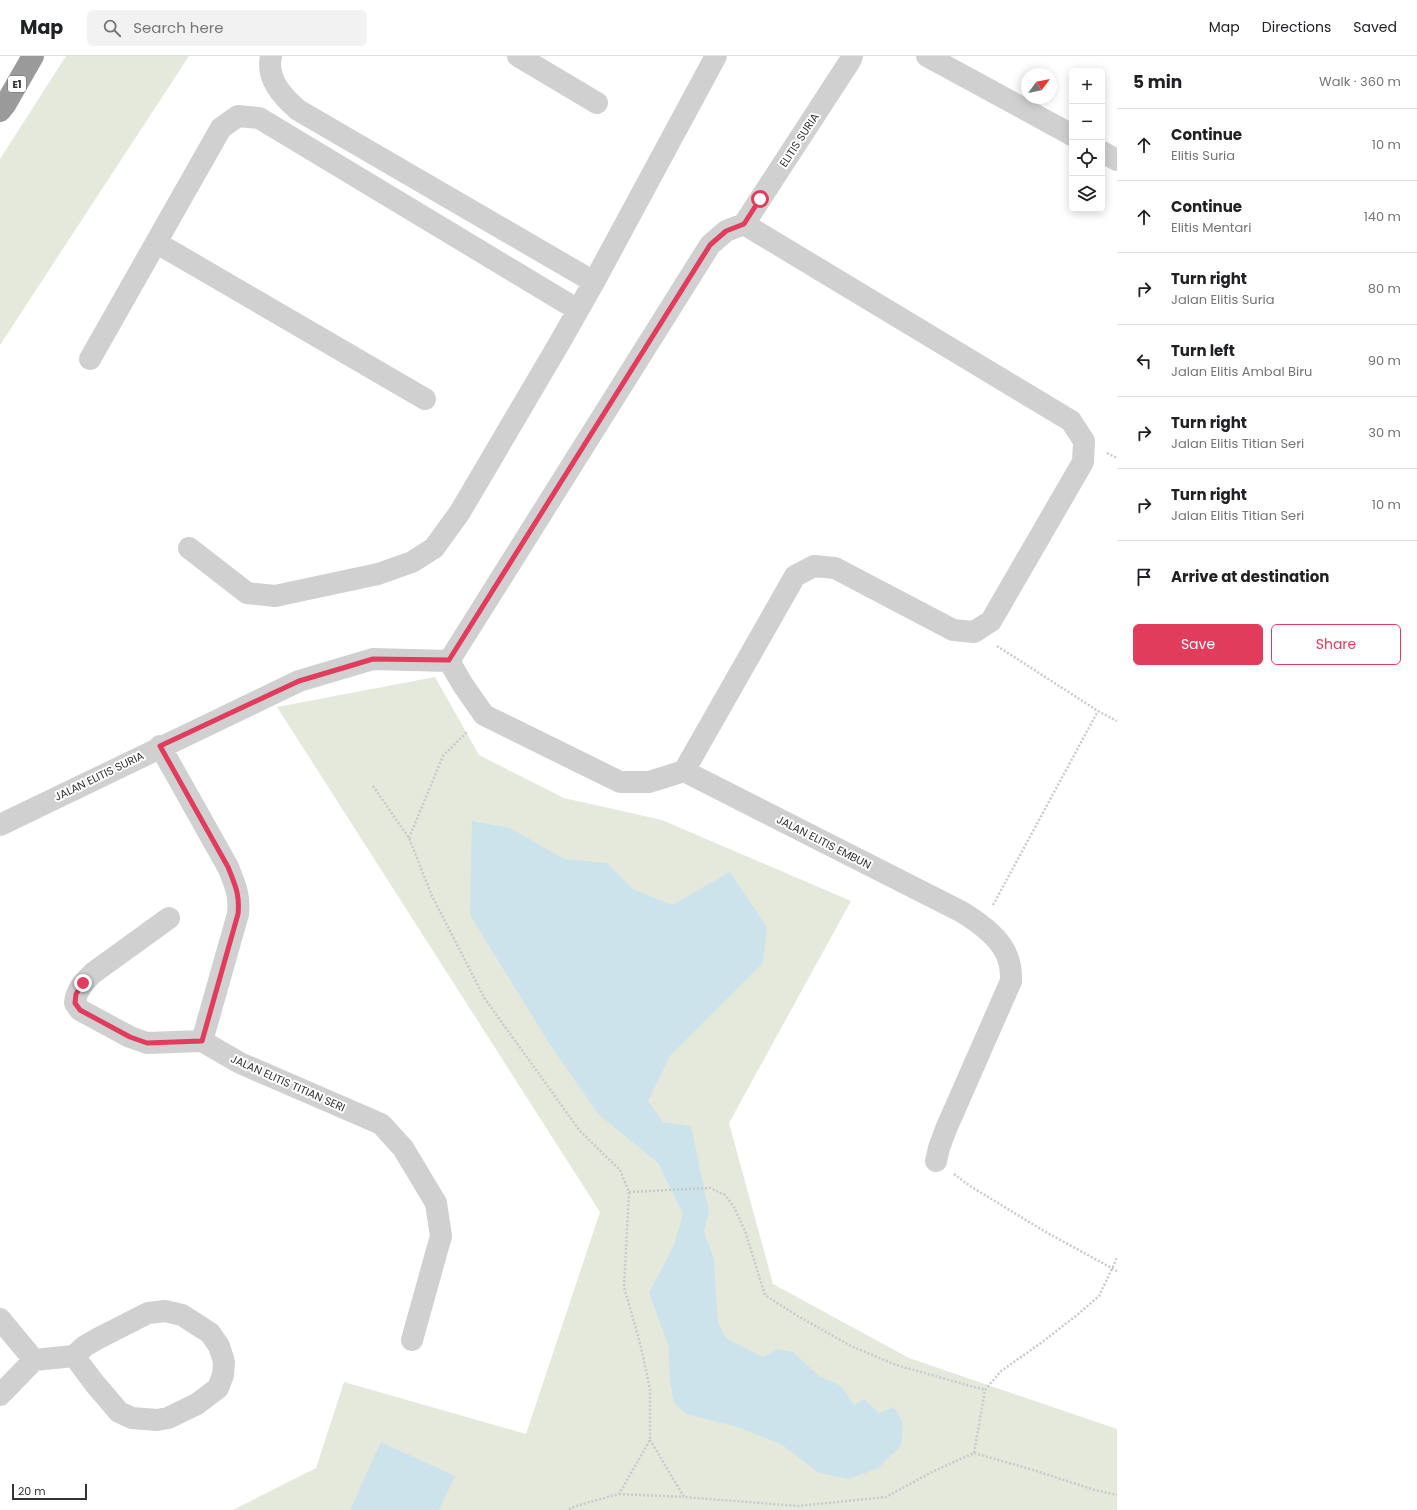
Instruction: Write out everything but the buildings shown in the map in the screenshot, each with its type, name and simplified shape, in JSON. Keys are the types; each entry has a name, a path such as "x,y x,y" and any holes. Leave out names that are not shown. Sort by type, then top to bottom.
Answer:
{"highway":[{"name":"E1","path":"0,111 5,105 33,56"}],"street":[{"path":"271,56 270,62 273,79 283,97 298,110 594,282"},
{"path":"518,56 597,103"},
{"path":"189,548 247,593 275,596 378,574 412,562 434,548 460,512 578,310 716,56"},
{"name":"ELITIS SURIA","path":"744,224 852,56"},
{"path":"927,56 1069,133"},
{"path":"90,359 221,128 238,116 259,118 578,310"},
{"path":"1105,154 1117,160"},
{"path":"744,224 1071,421 1084,441 1083,462 1079,469 991,621 974,632 953,630 835,568 814,566 795,576 684,771 649,782 620,782 484,715 463,685 449,660 710,245 726,231 744,224"},
{"path":"157,243 425,399"},
{"name":"JALAN ELITIS SURIA","path":"0,825 160,746 299,681 373,659 449,660"},
{"path":"160,746 228,867 236,885 239,901 238,914 202,1041 147,1043 130,1037 80,1010 75,1003 76,994 83,983 93,973 169,918"},
{"name":"JALAN ELITIS EMBUN","path":"684,771 962,912 982,925 1003,947 1009,962 1011,981 946,1129 936,1161"},
{"name":"JALAN ELITIS TITIAN SERI","path":"202,1041 240,1063 381,1124 403,1148 436,1203 441,1236 412,1340"},
{"path":"0,1395 34,1360 74,1356 85,1346 103,1335 148,1314 165,1311 182,1315 210,1333 219,1346 224,1362 223,1375 218,1388 197,1404 168,1418 157,1420 132,1418 119,1412 94,1384 74,1356"},
{"path":"0,1319 34,1360"}],"path":[{"path":"974,632 1098,712 1117,721"},
{"path":"982,925 1098,712"},
{"path":"409,838 443,756 484,715"},
{"path":"373,786 409,838 432,896 485,999 580,1131 620,1170 629,1192 624,1287 640,1343 650,1390 650,1440 619,1494"},
{"path":"936,1161 970,1186 1044,1231 1117,1271"},
{"path":"629,1192 710,1188 725,1195 734,1207 745,1231 765,1295 796,1315 851,1346 896,1365 985,1390"},
{"path":"974,1453 985,1390 1001,1371 1041,1343 1098,1296 1117,1258"},
{"path":"650,1440 684,1497"},
{"path":"567,1510 619,1494 684,1497 798,1506 886,1497 932,1472 974,1453 1030,1469 1094,1490 1117,1495"}],"shaded area":[{"path":"66,56 189,56 0,345 0,159"},
{"path":"435,677 479,755 564,798 662,820 851,901 729,1123 773,1284 909,1358 1117,1429 1117,1510 233,1510 316,1468 344,1382 526,1434 600,1212 277,707"}],"water":[{"path":"472,821 510,828 564,859 607,863 633,889 672,905 730,872 767,927 763,963 670,1056 648,1101 663,1122 691,1126 709,1212 704,1231 714,1259 718,1322 726,1338 763,1357 777,1349 793,1352 819,1376 841,1386 854,1405 864,1399 879,1413 894,1407 903,1422 901,1446 878,1468 849,1479 819,1473 781,1444 737,1427 686,1414 674,1403 670,1381 668,1344 649,1293 674,1245 683,1214 658,1163 598,1114 547,1040 470,915"},
{"path":"381,1442 455,1476 439,1510 350,1510"}],"route":[{"path":"83,983 76,994 75,1003 80,1010 130,1037 147,1043 202,1041 238,914 239,901 236,885 228,867 160,746 299,681 373,659 449,660 710,245 726,231 744,224 760,199"}]}
